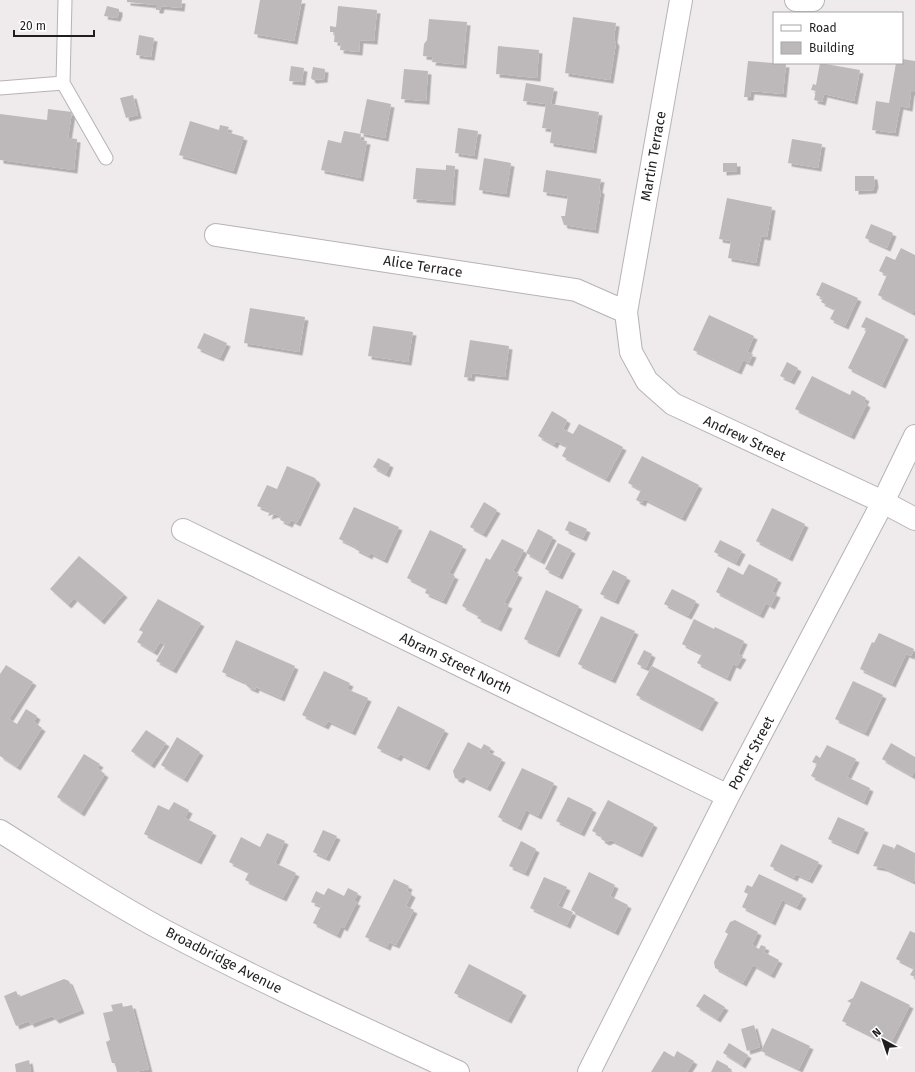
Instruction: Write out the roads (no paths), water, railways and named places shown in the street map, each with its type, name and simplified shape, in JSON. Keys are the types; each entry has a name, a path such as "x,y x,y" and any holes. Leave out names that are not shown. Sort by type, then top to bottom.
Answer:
{"street":[{"name":"Martin Terrace","path":"626,312 681,0"},
{"name":"Alice Terrace","path":"216,234 576,290 626,312"},
{"name":"Andrew Street","path":"626,312 631,352 647,381 673,404 883,502 915,519"},
{"name":"Porter Street","path":"589,1072 728,796 883,502 915,436"},
{"name":"Abram Street North","path":"183,530 728,796"},
{"name":"Broadbridge Avenue","path":"0,831 85,885 163,930 264,981 458,1072"}],"lane":[{"path":"65,0 63,83 106,158"},
{"path":"0,88 63,83"}]}
